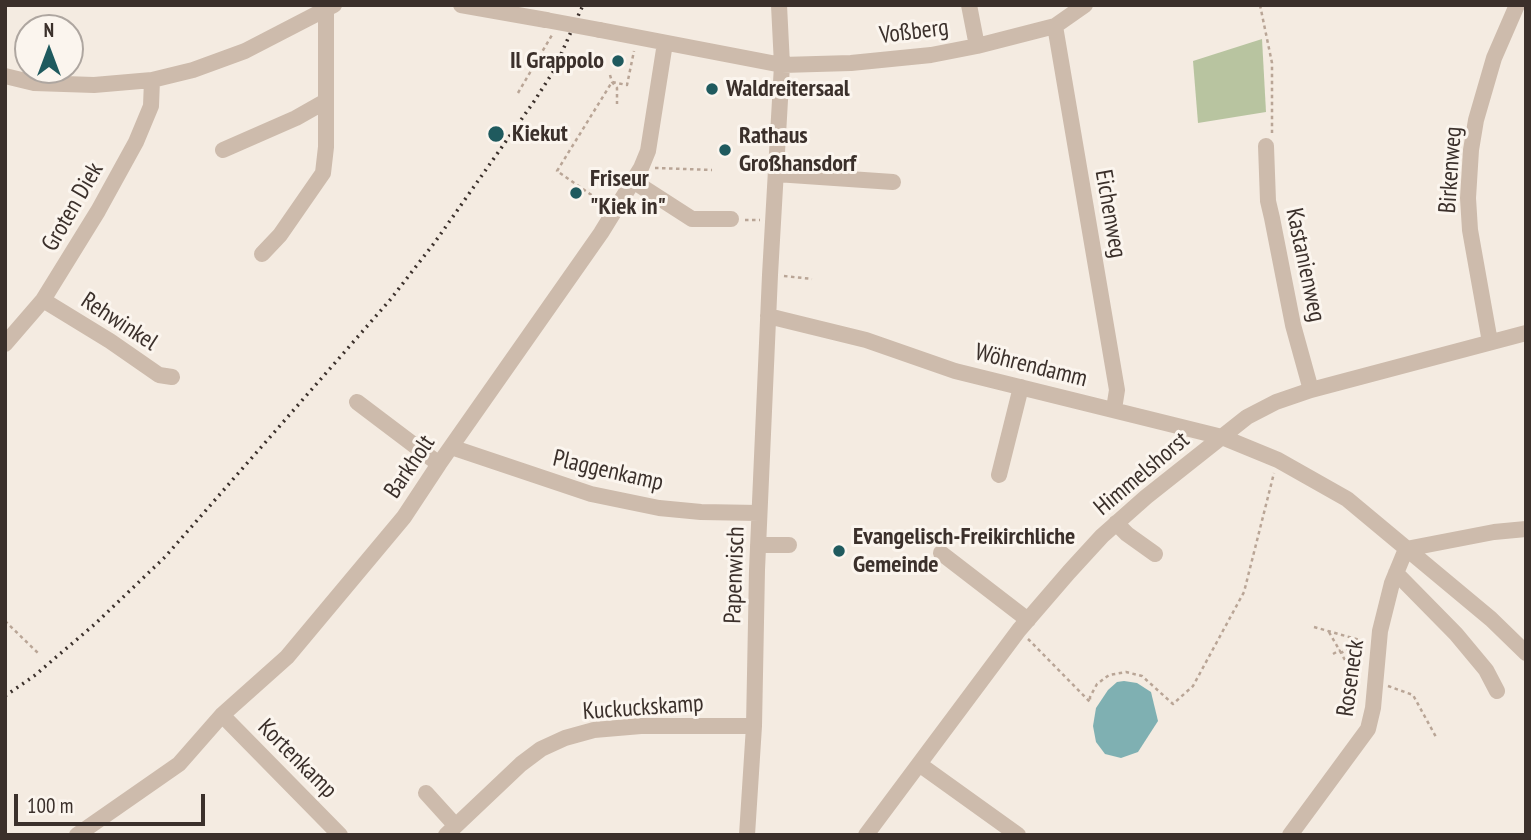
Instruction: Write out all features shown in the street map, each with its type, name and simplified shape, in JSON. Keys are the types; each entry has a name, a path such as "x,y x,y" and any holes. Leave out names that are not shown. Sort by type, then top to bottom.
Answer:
{"street":[{"name":"Voßberg","path":"461,5 539,14 637,38 782,65 931,55 977,46 1055,26 1085,5"},
{"path":"768,316 782,65 779,5"},
{"path":"968,5 977,46"},
{"name":"Birkenweg","path":"1490,342 1470,230 1468,198 1471,150 1476,120 1494,58 1517,5"},
{"path":"5,76 34,83 94,85 152,80 193,70 245,51 330,8 323,173 280,235 262,254"},
{"name":"Eichenweg","path":"1055,26 1116,390 1114,409"},
{"name":"Barkholt","path":"77,835 179,764 222,715 287,657 404,517 615,211 637,174 648,151 664,43"},
{"name":"Groten Diek","path":"5,344 43,300 72,256 136,142 151,106 152,80"},
{"path":"223,150 296,118 326,101"},
{"name":"Kastanienweg","path":"1266,146 1268,201 1293,325 1311,390"},
{"path":"637,174 692,219 731,219"},
{"path":"776,174 892,182"},
{"name":"Rehwinkel","path":"43,300 159,375 172,377"},
{"name":"Wöhrendamm","path":"768,316 866,341 955,371 1222,437 1278,460 1347,499 1491,619 1526,653"},
{"name":"Papenwisch","path":"747,835 754,726 758,545 768,316"},
{"name":"Himmelshorst","path":"866,835 1024,625 1069,572 1116,523 1247,417 1311,390 1526,332"},
{"path":"999,475 1021,387"},
{"path":"357,402 439,464"},
{"name":"Plaggenkamp","path":"451,447 542,480 601,497 659,508 760,513"},
{"path":"1116,523 1126,534 1156,554"},
{"path":"1406,549 1494,532 1526,529"},
{"path":"758,545 789,545"},
{"name":"Roseneck","path":"1290,835 1368,729 1380,631 1386,604 1406,549"},
{"path":"941,553 1024,625"},
{"path":"1396,573 1456,634 1486,670 1497,691"},
{"name":"Kortenkamp","path":"222,715 340,835"},
{"name":"Kuckuckskamp","path":"450,830 521,764 541,749 565,738 594,730 627,727 754,726"},
{"path":"919,764 1018,835"},
{"path":"426,793 450,830"}],"path":[{"path":"1260,5 1272,63 1273,132 1266,146"},
{"path":"611,82 627,85 637,38"},
{"path":"518,93 548,43"},
{"path":"610,75 611,82 617,88 617,104"},
{"path":"611,82 556,171 615,211"},
{"path":"637,174 712,170"},
{"path":"731,219 774,220"},
{"path":"770,275 812,279"},
{"path":"1024,625 1090,702 1097,684 1109,675 1126,672 1142,676 1174,704 1193,686 1244,592 1278,460"},
{"path":"5,621 40,654"},
{"path":"1314,627 1363,640"},
{"path":"1328,631 1356,678 1351,682"},
{"path":"1333,654 1380,631"},
{"path":"1375,685 1391,686 1413,695 1436,737"}],"green space":[{"path":"1262,39 1266,112 1198,123 1193,61"}],"water":[{"path":"1117,682 1137,683 1151,692 1158,721 1138,752 1121,758 1105,754 1096,742 1093,726 1096,708 1108,690"}],"railway":[{"path":"5,696 34,676 95,624 165,557 390,300 435,242 535,100 553,72 583,5"}],"place":[{"name":"Il Grappolo","path":"618,61"},
{"name":"Waldreitersaal","path":"712,89"},
{"name":"Kiekut","path":"496,134"},
{"name":"Rathaus Großhansdorf","path":"725,150"},
{"name":"Friseur \"Kiek in\"","path":"576,193"},
{"name":"Evangelisch-Freikirchliche Gemeinde","path":"839,551"}]}
